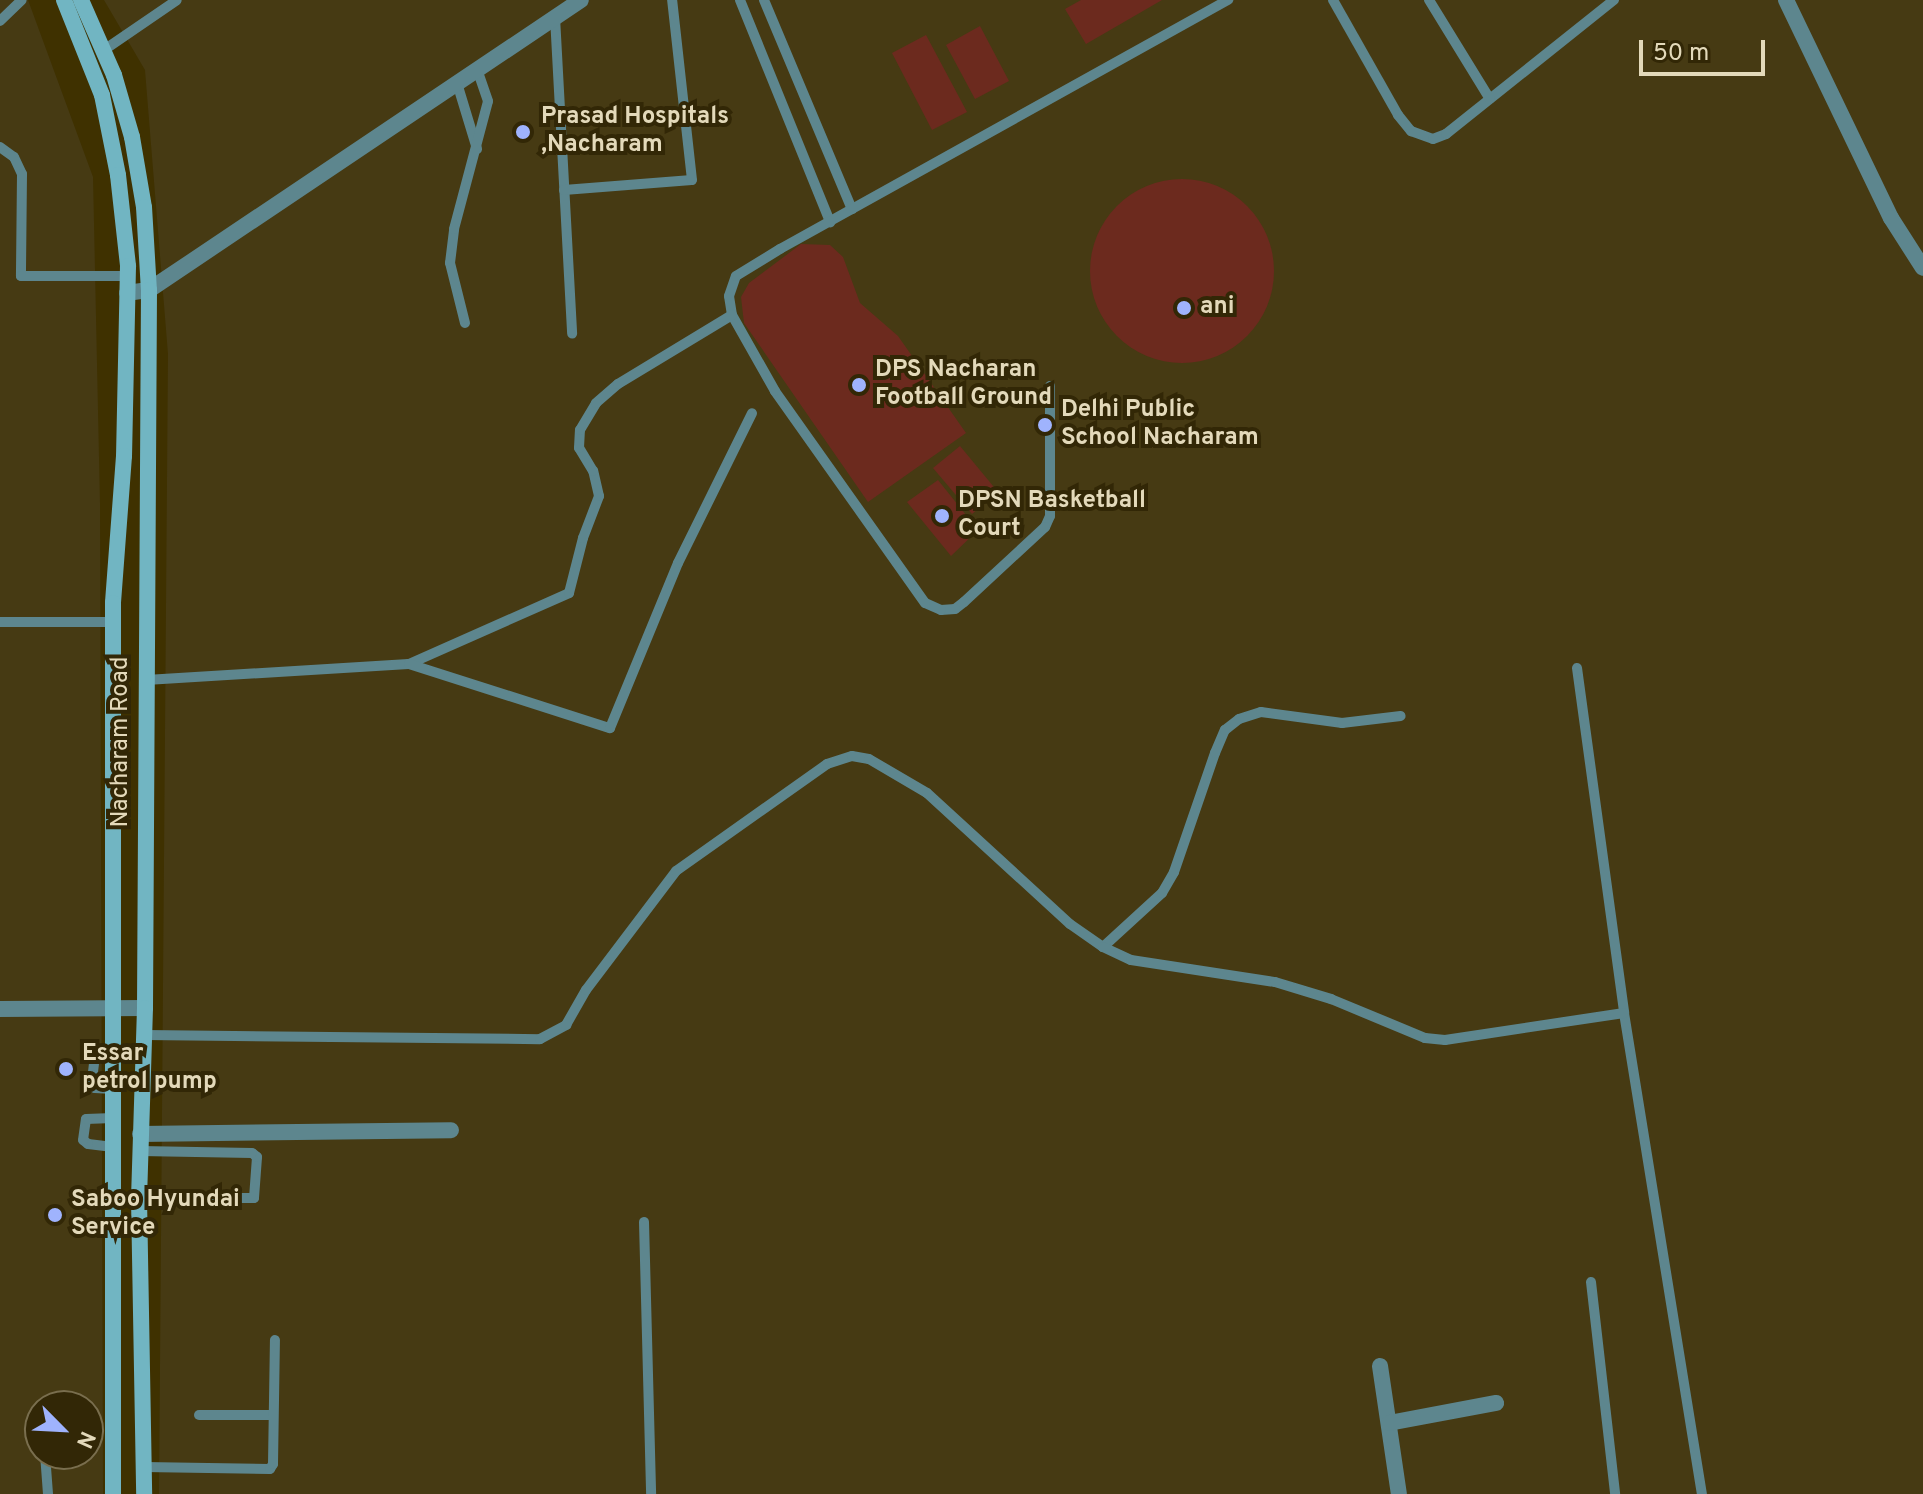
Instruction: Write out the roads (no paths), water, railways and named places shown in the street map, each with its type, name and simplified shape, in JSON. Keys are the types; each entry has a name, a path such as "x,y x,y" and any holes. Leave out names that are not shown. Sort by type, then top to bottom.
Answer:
{"main road":[{"name":"Nacharam Road","path":"64,0 102,95 118,175 128,284 124,456 114,622 113,1494"},
{"name":"Nacharam Road","path":"81,0 104,50 132,137 144,207 149,290 145,1035 139,1198 144,1494"}],"street":[{"path":"128,284 149,290 581,0"},
{"path":"1786,0 1891,218 1923,268"},
{"path":"0,1009 145,1008"},
{"path":"140,1142 451,1130"},
{"path":"1380,1366 1399,1494"},
{"path":"1389,1423 1496,1403"}],"lane":[{"path":"0,21 22,0"},
{"path":"104,50 177,0"},
{"path":"564,190 692,180 672,0"},
{"path":"740,0 830,222"},
{"path":"764,0 852,209"},
{"path":"1050,386 1050,516 1045,527 964,602 955,609 941,610 925,603 775,391 732,315 729,296 736,276 1228,0"},
{"path":"1333,0 1398,115 1411,131 1433,139 1446,134 1614,0"},
{"path":"1429,0 1490,99"},
{"path":"555,17 572,334"},
{"path":"465,323 450,263 454,229 478,151 488,101 477,69"},
{"path":"457,83 478,151"},
{"path":"0,147 14,157 22,174 21,276 128,284"},
{"path":"146,680 409,664 569,593 583,538 599,496 593,471 579,448 580,430 596,403 618,384 732,315"},
{"path":"409,664 610,728 678,563 752,413"},
{"path":"0,622 114,622"},
{"path":"1577,668 1624,1013 1702,1494"},
{"path":"1103,947 1162,893 1174,872 1225,730 1239,719 1261,712 1342,723 1401,716"},
{"path":"145,1035 540,1039 566,1025 586,990 676,871 827,764 852,756 869,759 927,793 1070,924 1103,947 1131,960 1275,982 1331,999 1425,1038 1445,1040 1624,1013"},
{"path":"113,1118 86,1119 83,1140 88,1144 113,1147"},
{"path":"139,1198 254,1198 257,1157 252,1153 140,1142"},
{"path":"644,1222 651,1494"},
{"path":"1591,1282 1615,1494"},
{"path":"144,1467 270,1469 273,1464 275,1340"},
{"path":"199,1415 273,1415"},
{"path":"46,1470 48,1494"}],"place":[{"name":"Prasad Hospitals ,Nacharam","path":"523,132"},
{"name":"ani","path":"1184,308"},
{"name":"DPS Nacharan Football Ground","path":"859,385"},
{"name":"Delhi Public School Nacharam","path":"1045,425"},
{"name":"DPSN Basketball Court","path":"942,516"},
{"name":"Essar petrol pump","path":"66,1069"},
{"name":"Saboo Hyundai Service","path":"55,1215"}]}
